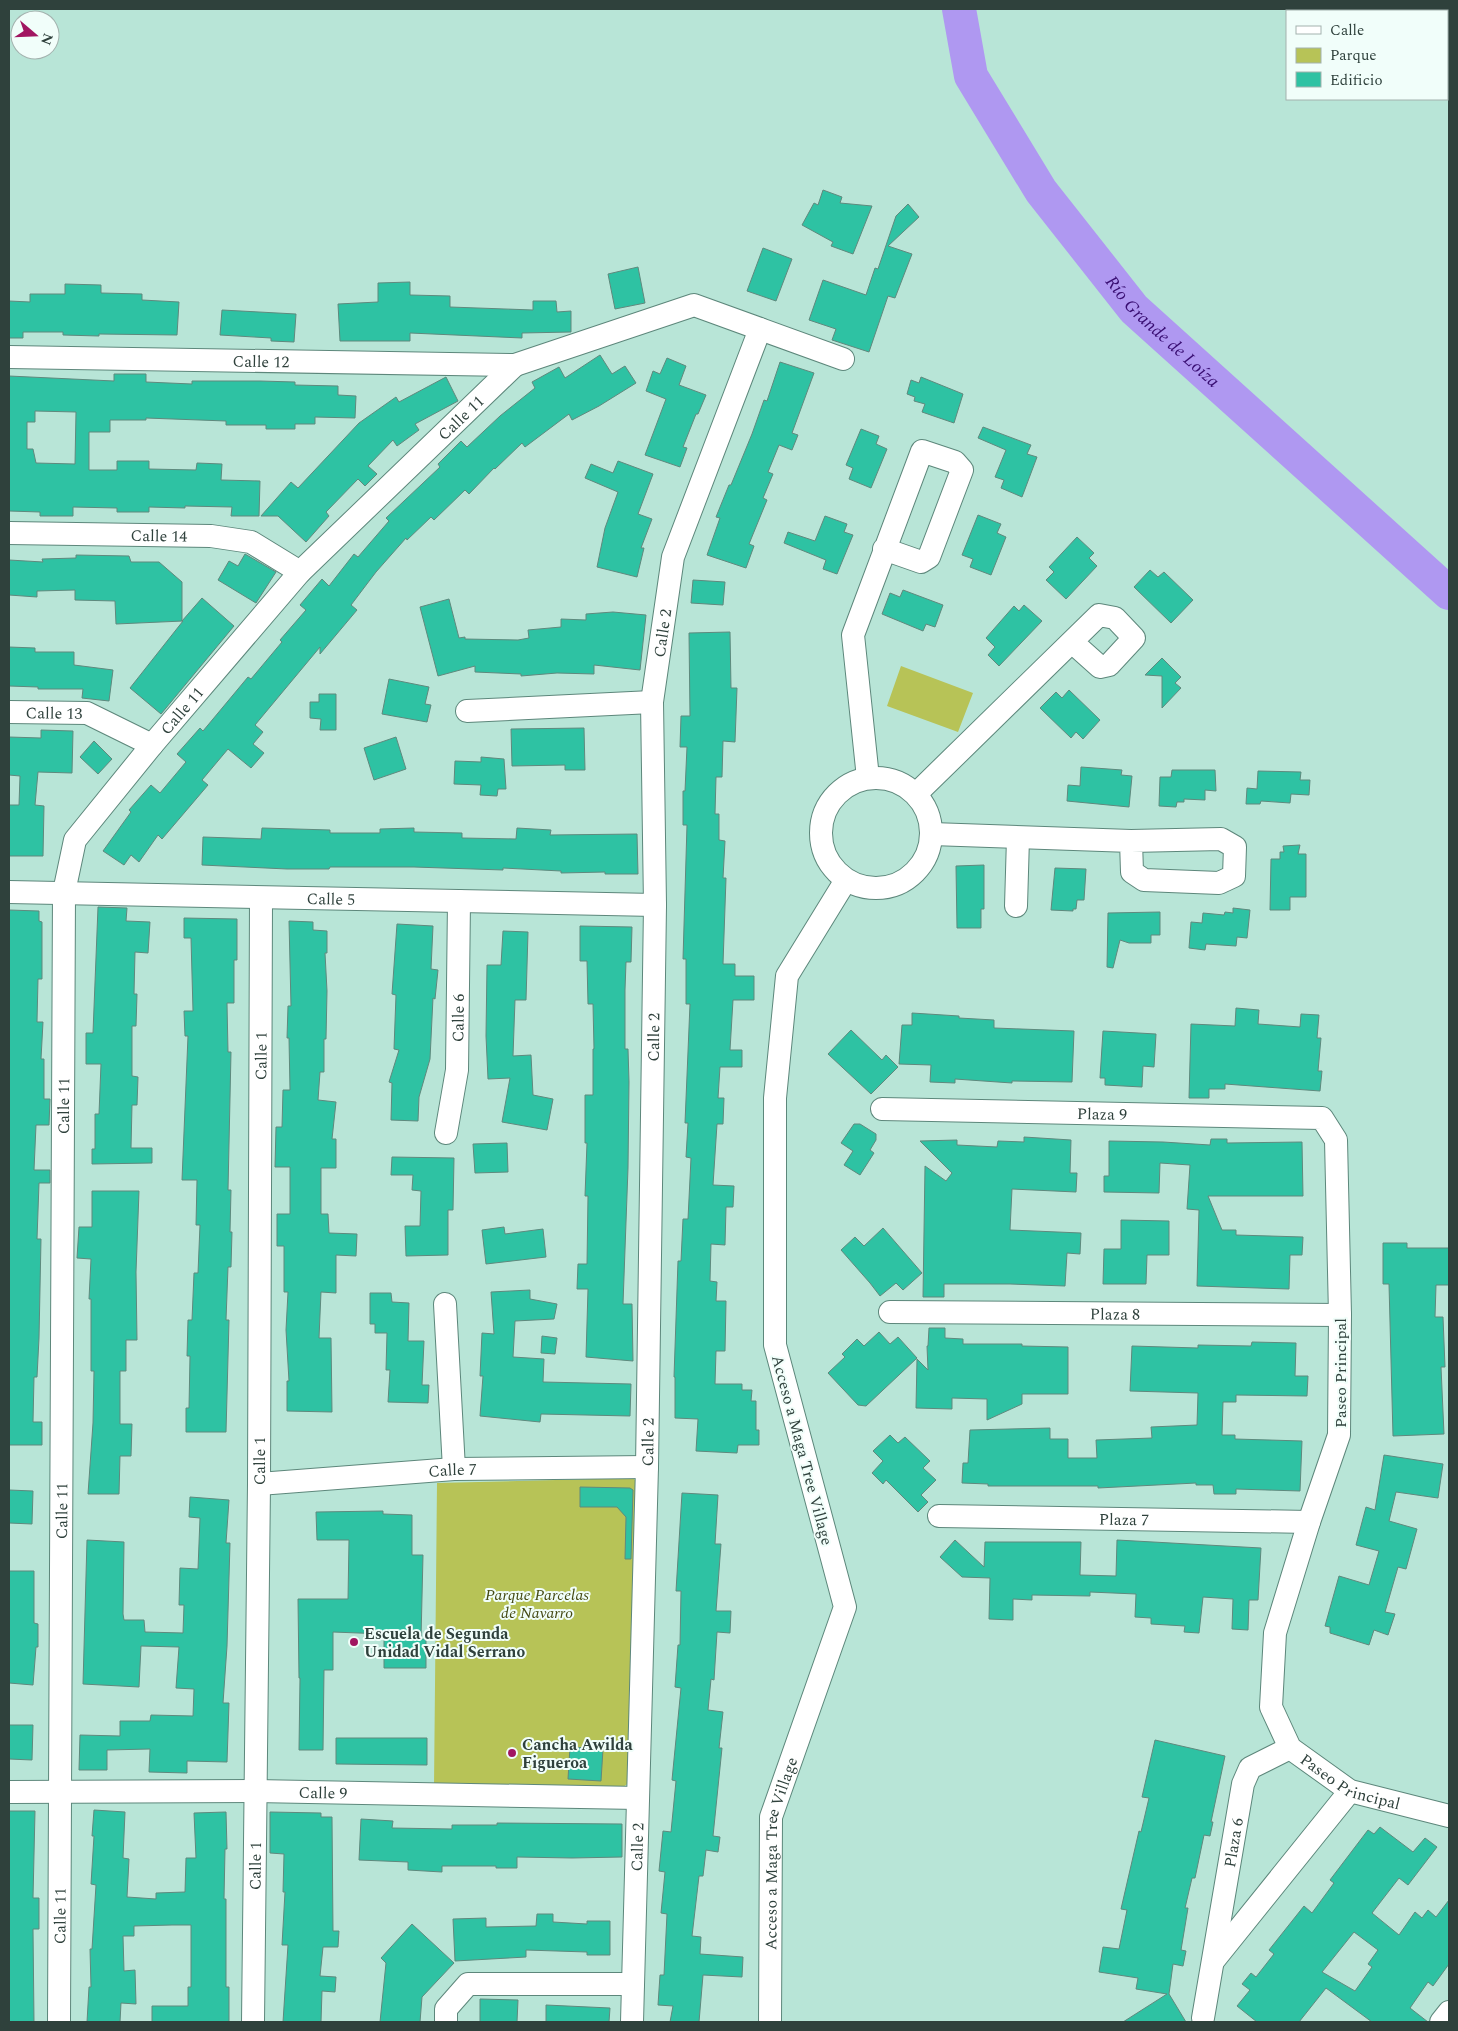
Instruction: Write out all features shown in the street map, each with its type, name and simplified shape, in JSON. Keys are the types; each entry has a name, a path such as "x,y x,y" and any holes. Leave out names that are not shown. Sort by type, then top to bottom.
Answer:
{"street":[{"path":"515,365 694,305 843,359"},
{"name":"Calle 2","path":"632,2022 647,1467 655,905 652,702 673,558 760,329"},
{"name":"Calle 12","path":"9,358 515,365"},
{"name":"Calle 11","path":"58,2022 64,892 75,840 152,745 300,572 515,365"},
{"path":"868,778 853,635 884,549 922,451 955,462 962,470 928,558 921,562 884,549"},
{"name":"Calle 14","path":"9,533 212,536 251,542 300,572"},
{"path":"916,794 1072,642"},
{"path":"467,711 652,702"},
{"name":"Calle 13","path":"9,712 87,713 152,745"},
{"path":"868,778 885,778 902,784 916,794 928,813 932,834 929,851 921,866 909,878 894,886 878,889 861,887 846,880 832,867 823,850 821,831 825,812 835,796 850,784 868,778"},
{"path":"932,834 1131,840"},
{"path":"1016,906 1018,838"},
{"name":"Acceso a Maga Tree Village","path":"770,2022 771,1817 845,1607 774,1345 775,1098 787,976 846,880"},
{"name":"Calle 5","path":"9,892 655,905"},
{"name":"Calle 1","path":"253,2022 259,1484 261,898"},
{"name":"Calle 6","path":"446,1133 457,1070 459,902"},
{"name":"Plaza 9","path":"882,1108 1322,1118"},
{"name":"Paseo Principal","path":"1322,1118 1336,1140 1340,1315 1339,1435 1309,1522 1275,1633 1271,1706 1290,1748 1350,1791 1449,1816"},
{"path":"445,1304 454,1469"},
{"name":"Plaza 8","path":"890,1312 1340,1315"},
{"name":"Calle 7","path":"259,1484 454,1469 647,1467"},
{"name":"Plaza 7","path":"939,1516 1309,1522"},
{"name":"Plaza 6","path":"1202,2018 1243,1784 1250,1768 1290,1748"},
{"name":"Calle 9","path":"9,1792 255,1791 638,1798"},
{"name":"Plaza 6","path":"1212,1962 1350,1791"},
{"path":"446,2015 468,1984 633,1984"},
{"path":"1442,2022 1449,2012"}],"green space":[{"path":"901,666 973,693 958,732 887,706"},
{"name":"Parque Parcelas de Navarro","path":"633,1478 642,1487 629,1783 623,1787 434,1787 437,1483"}],"building":[{"path":"823,190 842,197 840,203 872,206 853,254 831,246 833,242 802,225 814,203 818,205"},
{"path":"908,204 919,217 888,246 912,254 895,298 888,296 869,352 832,340 836,329 809,320 823,280 866,295 875,268 878,269 896,216"},
{"path":"763,248 792,259 776,301 747,291"},
{"path":"638,267 645,303 615,309 608,274"},
{"path":"410,282 410,295 450,296 450,307 533,310 533,301 556,301 557,312 571,311 571,332 522,333 522,338 410,333 410,341 340,341 338,304 378,302 378,283"},
{"path":"65,284 101,285 101,293 142,294 142,300 179,302 177,335 99,334 99,336 63,335 63,332 23,332 23,338 9,338 9,301 30,302 30,294 65,294"},
{"path":"222,310 296,314 294,342 271,341 271,338 220,335"},
{"path":"600,355 612,374 625,366 636,383 572,420 569,414 525,447 522,443 469,494 465,490 434,520 431,517 407,540 406,538 376,572 351,605 357,610 320,654 320,647 255,725 263,732 253,744 264,753 251,768 228,749 202,780 208,785 162,839 158,835 139,862 131,855 124,865 103,851 131,812 129,810 151,785 160,793 186,762 177,754 200,728 203,731 248,677 251,679 282,642 280,640 306,610 300,605 322,579 329,586 354,554 358,557 389,521 386,518 440,467 438,464 461,441 467,447 500,416 535,388 532,382 559,367 565,378"},
{"path":"667,358 686,366 679,385 706,395 683,447 687,448 680,467 645,455 666,399 646,391 653,371 660,374"},
{"path":"780,362 814,373 792,433 798,435 792,450 779,445 768,472 773,474 763,498 767,500 749,544 754,546 746,568 707,555 720,518 716,517 752,434 764,400 767,401"},
{"path":"114,374 146,374 146,382 192,384 192,381 260,381 295,382 295,385 338,386 338,395 356,396 355,418 315,417 315,424 295,424 295,429 266,429 266,425 226,425 226,421 146,418 146,420 110,420 110,432 89,432 89,470 117,470 117,461 149,461 149,469 196,470 197,463 222,464 221,480 260,481 259,516 231,516 232,507 185,506 185,508 149,507 149,512 117,512 117,508 73,507 73,516 40,516 40,512 9,511 9,376 114,381","holes":["35,411 76,412 75,464 36,463 33,449 27,449 27,422 35,422"]},
{"path":"446,377 458,401 415,424 419,430 397,446 393,440 368,466 377,474 365,486 358,479 326,512 329,516 306,542 278,516 261,516 291,482 298,488 359,423 396,397 399,402"},
{"path":"921,377 963,394 954,423 922,412 925,404 914,401 915,397 907,394 911,380 919,383"},
{"path":"983,427 1031,445 1027,454 1037,457 1022,497 1001,488 1004,480 995,477 1006,450 978,438"},
{"path":"861,429 879,436 876,444 887,449 871,488 849,479 853,468 846,465"},
{"path":"618,461 653,474 638,514 652,519 641,548 644,548 637,577 597,567 605,528 618,492 585,478 591,464 613,473"},
{"path":"978,515 1001,524 997,533 1006,537 991,575 970,567 973,559 962,555"},
{"path":"825,516 847,524 844,532 853,535 837,574 823,569 826,560 784,543 788,532 815,541"},
{"path":"1077,537 1094,553 1089,558 1097,566 1066,599 1046,580 1054,572 1049,567"},
{"path":"245,554 276,572 256,603 218,580 229,561 238,566"},
{"path":"76,555 129,556 131,562 159,562 182,582 182,621 202,598 234,626 161,714 130,688 183,621 116,624 115,601 75,600 75,590 37,591 37,597 9,595 9,560 43,562 42,559 76,558"},
{"path":"1150,570 1158,577 1164,572 1193,600 1171,623 1134,587"},
{"path":"693,580 725,582 723,605 691,603"},
{"path":"903,590 943,605 935,627 926,624 923,631 882,614 890,593 900,597"},
{"path":"449,599 459,638 465,637 465,639 518,640 529,638 528,630 561,627 561,619 586,620 586,614 613,612 646,615 640,670 594,665 594,674 557,673 521,676 521,674 475,672 475,666 438,676 420,607"},
{"path":"1024,605 1042,621 999,666 988,655 995,647 986,638 1014,606 1019,611"},
{"path":"730,632 731,688 737,688 735,742 723,741 722,777 716,777 715,814 719,814 719,840 725,841 723,878 726,878 723,964 735,964 735,976 754,976 754,1000 733,1000 730,1050 742,1050 742,1067 720,1067 718,1098 724,1098 723,1124 717,1124 713,1185 734,1186 733,1207 726,1207 725,1245 711,1244 710,1281 717,1282 716,1301 726,1301 725,1351 716,1351 715,1384 742,1384 742,1390 752,1390 751,1401 756,1401 756,1430 759,1430 759,1445 738,1445 737,1453 696,1451 698,1419 675,1418 674,1377 678,1261 681,1261 683,1219 688,1219 691,1158 686,1157 688,1123 685,1123 690,1004 686,1004 686,959 683,959 687,825 683,825 683,791 685,791 687,747 680,747 681,716 690,716 689,633"},
{"path":"9,647 35,648 35,652 74,652 74,665 113,670 109,701 82,698 83,689 38,689 38,687 9,686"},
{"path":"1162,658 1181,677 1175,683 1181,688 1162,708 1162,676 1145,675"},
{"path":"389,679 429,687 425,704 431,705 427,722 382,714"},
{"path":"1069,690 1100,720 1083,739 1076,732 1071,738 1040,708 1056,692 1062,698"},
{"path":"319,694 336,694 336,730 320,730 321,719 310,718 310,702 319,702"},
{"path":"584,728 585,770 565,770 565,765 512,766 511,729"},
{"path":"41,730 73,731 72,773 38,772 35,805 44,806 43,856 9,856 9,805 19,805 20,776 9,775 9,737 41,738"},
{"path":"396,737 406,769 374,780 364,748"},
{"path":"94,741 112,759 98,774 80,757"},
{"path":"481,757 504,759 506,789 498,789 497,796 480,795 481,785 454,784 455,761 481,762"},
{"path":"1081,767 1122,770 1121,775 1132,776 1129,807 1067,801 1068,785 1080,786"},
{"path":"1172,770 1215,770 1216,791 1205,790 1205,800 1184,799 1184,802 1177,802 1176,807 1159,806 1160,777 1171,777"},
{"path":"1258,771 1301,772 1300,780 1310,780 1309,795 1291,794 1290,803 1261,801 1260,804 1246,804 1247,788 1257,789"},
{"path":"262,828 330,830 330,833 380,833 380,829 414,828 414,832 462,833 462,838 516,839 517,828 551,830 550,835 637,834 638,874 605,874 605,872 561,873 561,871 503,868 503,870 414,867 287,869 202,865 203,837 261,839"},
{"path":"1300,845 1298,854 1306,854 1306,897 1290,897 1290,910 1270,910 1271,859 1280,859 1280,852 1284,852 1283,846"},
{"path":"984,865 984,909 981,909 981,928 957,928 956,866"},
{"path":"1055,868 1086,869 1084,900 1077,900 1076,909 1073,909 1073,911 1051,910"},
{"path":"98,907 127,908 126,921 150,922 148,953 135,952 134,994 137,994 136,1026 132,1026 132,1076 138,1077 137,1105 132,1105 131,1148 152,1148 152,1163 92,1164 92,1149 95,1149 95,1114 99,1114 101,1064 86,1064 86,1033 93,1033"},
{"path":"1233,908 1250,910 1247,938 1237,937 1236,946 1206,944 1205,950 1189,948 1191,922 1202,923 1203,913 1224,915 1225,912 1233,913"},
{"path":"9,910 39,911 39,921 42,922 42,979 38,979 37,1022 43,1022 41,1059 44,1059 44,1099 50,1099 49,1125 36,1125 34,1170 50,1170 50,1183 39,1183 37,1239 41,1239 39,1338 37,1377 34,1377 33,1422 42,1422 42,1445 9,1445"},
{"path":"1160,912 1160,935 1151,935 1151,943 1129,943 1120,940 1113,968 1107,967 1108,913"},
{"path":"184,918 237,919 237,960 234,960 234,1003 227,1003 228,1052 231,1052 228,1190 231,1190 230,1232 232,1232 231,1267 228,1267 226,1320 229,1320 226,1432 186,1432 186,1408 189,1408 190,1356 187,1356 188,1320 192,1320 194,1273 198,1273 200,1225 196,1225 197,1180 182,1180 188,1036 185,1036 184,1011 193,1011 191,938 184,938"},
{"path":"289,921 313,922 313,930 327,931 327,953 325,953 327,991 326,1039 324,1039 324,1072 320,1072 318,1100 336,1102 332,1139 336,1139 336,1168 321,1168 321,1214 328,1214 329,1233 357,1234 356,1256 336,1255 336,1293 321,1292 319,1338 331,1338 332,1412 287,1411 287,1381 289,1381 286,1330 288,1292 284,1292 284,1246 277,1246 277,1214 290,1214 290,1167 275,1167 276,1127 282,1127 283,1090 290,1090 289,1038 287,1038 288,1006 291,1006"},
{"path":"397,924 433,926 431,969 438,970 435,999 433,998 430,1059 419,1097 418,1121 391,1120 392,1083 389,1082 399,1050 394,1049 396,995 392,994"},
{"path":"580,926 632,927 631,962 626,962 625,990 625,1049 628,1049 629,1082 623,1304 632,1304 633,1361 586,1357 588,1289 577,1289 578,1264 587,1264 588,1196 585,1196 587,1143 585,1143 585,1095 593,1095 594,1049 593,1004 588,1004 587,961 580,961"},
{"path":"503,931 528,932 526,1000 515,1000 513,1056 531,1055 533,1095 553,1099 547,1130 502,1122 510,1078 488,1079 486,1036 487,965 501,965"},
{"path":"1236,1008 1259,1010 1258,1024 1300,1027 1301,1014 1319,1015 1317,1038 1321,1038 1318,1071 1322,1071 1320,1091 1225,1084 1225,1089 1209,1089 1209,1098 1189,1098 1191,1024 1235,1026"},
{"path":"912,1013 994,1020 994,1028 1074,1031 1072,1082 1012,1081 1012,1083 955,1079 955,1083 930,1082 931,1065 899,1064 902,1025 912,1025"},
{"path":"851,1030 882,1060 886,1055 898,1067 871,1094 828,1054"},
{"path":"1103,1031 1156,1034 1154,1067 1143,1066 1142,1087 1105,1085 1105,1078 1100,1078"},
{"path":"854,1124 860,1124 876,1134 876,1140 870,1150 874,1153 860,1175 844,1165 853,1151 841,1143"},
{"path":"1024,1137 1071,1140 1070,1173 1077,1173 1076,1192 1012,1189 1010,1230 1081,1233 1080,1254 1067,1253 1065,1286 944,1284 944,1297 923,1297 925,1166 946,1181 952,1173 920,1141 957,1140 957,1145 997,1147 998,1141 1024,1142"},
{"path":"1211,1139 1227,1139 1227,1143 1302,1142 1303,1196 1208,1196 1222,1230 1236,1230 1236,1235 1303,1237 1302,1255 1290,1255 1289,1289 1197,1286 1199,1210 1187,1209 1190,1165 1160,1163 1159,1193 1104,1192 1104,1176 1109,1176 1109,1141 1210,1145"},
{"path":"507,1143 508,1172 475,1173 473,1144"},
{"path":"392,1157 454,1158 453,1210 448,1210 448,1255 406,1256 405,1226 420,1226 421,1191 412,1190 413,1175 391,1175"},
{"path":"92,1191 139,1191 136,1272 137,1340 126,1340 126,1371 120,1371 120,1424 132,1424 131,1456 120,1456 119,1494 88,1494 93,1423 94,1371 91,1371 91,1299 89,1299 91,1259 77,1258 79,1227 92,1227"},
{"path":"1121,1220 1169,1221 1169,1255 1147,1255 1146,1284 1103,1284 1104,1249 1121,1249"},
{"path":"504,1227 505,1234 543,1229 546,1257 486,1264 482,1230"},
{"path":"883,1228 922,1273 903,1290 896,1283 880,1296 841,1250 855,1237 864,1246"},
{"path":"1383,1243 1407,1243 1407,1248 1449,1248 1449,1285 1436,1285 1435,1317 1443,1317 1445,1367 1441,1367 1444,1434 1393,1436 1389,1284 1383,1284"},
{"path":"530,1290 530,1299 557,1304 554,1319 515,1321 513,1357 544,1359 543,1382 631,1384 630,1416 541,1414 540,1422 480,1416 483,1376 480,1376 482,1333 494,1334 491,1292"},
{"path":"370,1293 391,1293 392,1302 409,1303 408,1341 424,1341 422,1385 429,1385 428,1403 388,1402 390,1370 386,1370 387,1333 375,1333 375,1324 370,1324"},
{"path":"929,1328 945,1328 945,1338 963,1339 963,1344 1022,1344 1022,1346 1068,1347 1068,1394 1022,1394 1022,1404 987,1420 987,1399 952,1398 952,1409 916,1408 917,1359 928,1370 927,1346"},
{"path":"879,1332 890,1344 898,1337 917,1358 866,1406 858,1405 828,1373 845,1357 842,1354 857,1339 864,1346"},
{"path":"542,1336 557,1338 555,1354 541,1353"},
{"path":"1252,1342 1296,1343 1295,1376 1308,1376 1307,1396 1236,1395 1236,1402 1223,1402 1222,1435 1235,1435 1235,1439 1302,1441 1300,1491 1236,1489 1236,1494 1214,1494 1213,1485 1196,1485 1196,1483 1098,1488 1098,1486 988,1486 988,1484 962,1483 963,1463 968,1463 970,1430 1050,1428 1050,1439 1068,1439 1068,1458 1097,1458 1096,1440 1152,1438 1151,1427 1197,1425 1198,1393 1130,1391 1132,1346 1198,1348 1198,1345 1251,1346"},
{"path":"890,1435 898,1443 905,1437 930,1461 923,1468 936,1480 921,1495 928,1502 918,1512 886,1480 883,1484 872,1473 883,1461 873,1451"},
{"path":"1384,1455 1443,1464 1438,1498 1396,1492 1389,1521 1417,1529 1406,1569 1398,1567 1385,1612 1395,1614 1388,1635 1374,1630 1369,1645 1330,1633 1330,1627 1325,1626 1339,1576 1369,1585 1379,1551 1356,1545 1366,1507 1375,1510"},
{"path":"580,1487 630,1488 633,1490 631,1559 625,1559 626,1517 617,1507 580,1507"},
{"path":"9,1490 33,1491 32,1524 9,1523"},
{"path":"682,1493 718,1495 715,1544 721,1544 716,1611 731,1611 730,1633 717,1632 714,1680 711,1679 708,1710 723,1712 719,1748 722,1748 713,1836 720,1837 718,1852 706,1850 703,1876 699,1876 692,1936 701,1937 700,1954 743,1957 742,1977 703,1975 699,2022 670,2022 673,2006 658,2005 660,1975 664,1975 667,1914 661,1913 665,1872 659,1871 663,1831 671,1832 676,1781 672,1780 681,1688 675,1687 678,1645 680,1645 681,1591 676,1591"},
{"path":"190,1497 229,1500 226,1543 230,1543 227,1646 223,1703 229,1703 227,1762 187,1761 187,1773 149,1772 150,1749 107,1750 107,1770 79,1770 80,1735 120,1736 120,1721 150,1721 151,1715 193,1716 194,1689 176,1688 179,1647 141,1646 139,1687 83,1684 87,1540 124,1542 124,1620 144,1620 145,1632 183,1633 184,1605 179,1605 180,1568 198,1569 200,1518 189,1517"},
{"path":"383,1511 383,1514 412,1515 412,1555 423,1555 421,1639 426,1639 426,1668 384,1668 384,1634 333,1632 333,1670 324,1670 323,1750 299,1750 298,1599 348,1599 349,1540 317,1540 316,1512"},
{"path":"955,1540 984,1567 985,1542 1081,1542 1080,1575 1116,1576 1117,1540 1261,1548 1258,1600 1249,1600 1248,1630 1232,1629 1233,1599 1203,1597 1199,1633 1184,1632 1185,1626 1151,1624 1151,1618 1135,1617 1136,1594 1090,1592 1090,1596 1032,1595 1032,1600 1013,1599 1013,1620 989,1619 990,1578 962,1577 940,1557"},
{"path":"9,1571 34,1571 34,1623 38,1624 38,1647 36,1647 33,1685 9,1683"},
{"path":"9,1725 33,1725 32,1760 9,1759"},
{"path":"336,1738 427,1738 427,1765 336,1764"},
{"path":"1155,1740 1225,1756 1211,1822 1213,1822 1210,1836 1204,1835 1195,1878 1192,1878 1185,1908 1188,1908 1181,1950 1186,1951 1183,1966 1173,1964 1169,1994 1186,2022 1123,2022 1167,1994 1136,1989 1138,1978 1099,1972 1103,1947 1119,1949 1127,1910 1121,1909 1139,1831 1141,1832 1149,1798 1142,1797"},
{"path":"570,1747 603,1749 601,1781 568,1779"},
{"path":"94,1810 125,1812 123,1858 129,1859 127,1897 156,1899 156,1893 185,1892 186,1858 196,1858 194,1813 226,1812 227,1849 225,1849 224,1899 226,1899 226,1987 229,1987 229,2022 152,2022 152,2006 188,2006 188,1987 191,1987 191,1925 172,1925 134,1926 134,1936 123,1936 124,1971 135,1970 136,2004 121,2003 120,2022 87,2022 89,1987 91,1987 90,1949 92,1949 96,1885 91,1884"},
{"path":"9,1811 35,1811 33,1898 39,1898 39,1929 33,1929 34,2022 9,2022"},
{"path":"270,1812 321,1813 321,1817 332,1817 333,1931 339,1931 338,1947 323,1947 320,1976 336,1977 335,1992 322,1991 321,2022 283,2022 288,1945 282,1945 285,1892 283,1892 284,1854 270,1853"},
{"path":"361,1819 393,1821 392,1828 452,1829 452,1825 497,1825 497,1823 622,1824 622,1857 517,1857 517,1868 442,1866 442,1872 408,1870 408,1862 359,1860"},
{"path":"1380,1827 1413,1852 1425,1838 1437,1847 1408,1885 1399,1878 1372,1913 1399,1935 1415,1912 1422,1918 1428,1910 1436,1917 1449,1900 1449,1964 1433,1986 1428,1982 1410,2008 1428,2022 1372,2022 1326,1988 1299,2022 1257,2022 1237,2006 1250,1990 1242,1984 1251,1973 1256,1977 1274,1954 1269,1950 1304,1906 1312,1913 1334,1883 1330,1880 1368,1830 1374,1834","holes":["1354,1932 1378,1950 1368,1964 1372,1967 1355,1991 1322,1972"]},
{"path":"537,1914 553,1914 553,1922 587,1924 587,1921 610,1921 610,1955 587,1955 587,1952 526,1950 526,1957 455,1961 453,1919 486,1918 486,1927 536,1926"},
{"path":"412,1924 454,1963 422,1997 420,2022 380,2022 386,1963 381,1958"},
{"path":"480,1999 518,2000 517,2022 480,2022"},
{"path":"546,2005 610,2008 609,2022 546,2022"}],"waterway":[{"name":"Río Grande de Loíza","path":"959,9 971,76 1041,191 1134,309 1449,593"}],"place":[{"name":"Escuela de Segunda Unidad Vidal Serrano","path":"354,1642"},
{"name":"Cancha Awilda Figueroa","path":"512,1753"}]}
